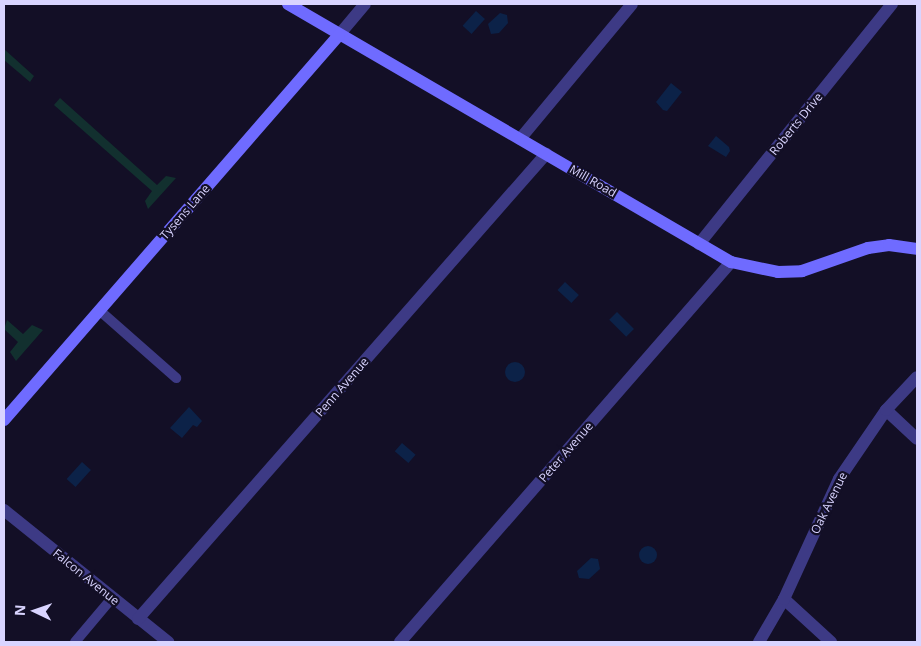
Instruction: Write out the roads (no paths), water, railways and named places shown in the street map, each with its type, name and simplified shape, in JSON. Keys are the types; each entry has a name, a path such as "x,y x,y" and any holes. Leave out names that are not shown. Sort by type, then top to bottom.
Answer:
{"street":[{"name":"Mill Road","path":"288,4 731,262 778,272 802,271 868,248 889,245 917,249"},
{"name":"Tysens Lane","path":"4,420 365,4"},
{"path":"520,139 632,4"},
{"name":"Roberts Drive","path":"699,244 892,4"},
{"name":"Penn Avenue","path":"138,619 546,154"},
{"name":"Peter Avenue","path":"400,642 731,262"},
{"name":"Oak Avenue","path":"759,642 784,599 839,479 886,410 917,377"},
{"path":"886,410 917,439"},
{"name":"Falcon Avenue","path":"4,510 168,642"},
{"path":"784,599 831,642"}],"lane":[{"path":"99,310 176,378"},
{"path":"75,642 112,598"}],"water":[{"path":"476,11 485,19 472,34 463,26"},
{"path":"500,13 507,15 508,23 499,33 491,34 488,24"},
{"path":"671,83 682,92 667,111 663,110 656,102"},
{"path":"716,136 729,147 730,151 726,157 708,146"},
{"path":"565,282 579,295 571,303 557,290"},
{"path":"617,312 634,329 626,337 609,320"},
{"path":"515,362 522,365 525,372 522,379 515,382 508,379 505,372 508,365"},
{"path":"189,407 202,421 197,427 193,425 182,438 170,428"},
{"path":"402,443 416,455 408,463 395,451"},
{"path":"82,462 91,470 76,487 67,479"},
{"path":"648,546 654,549 657,555 654,561 648,564 642,561 639,555 642,549"},
{"path":"591,558 598,559 600,569 589,579 579,578 577,571"}]}
